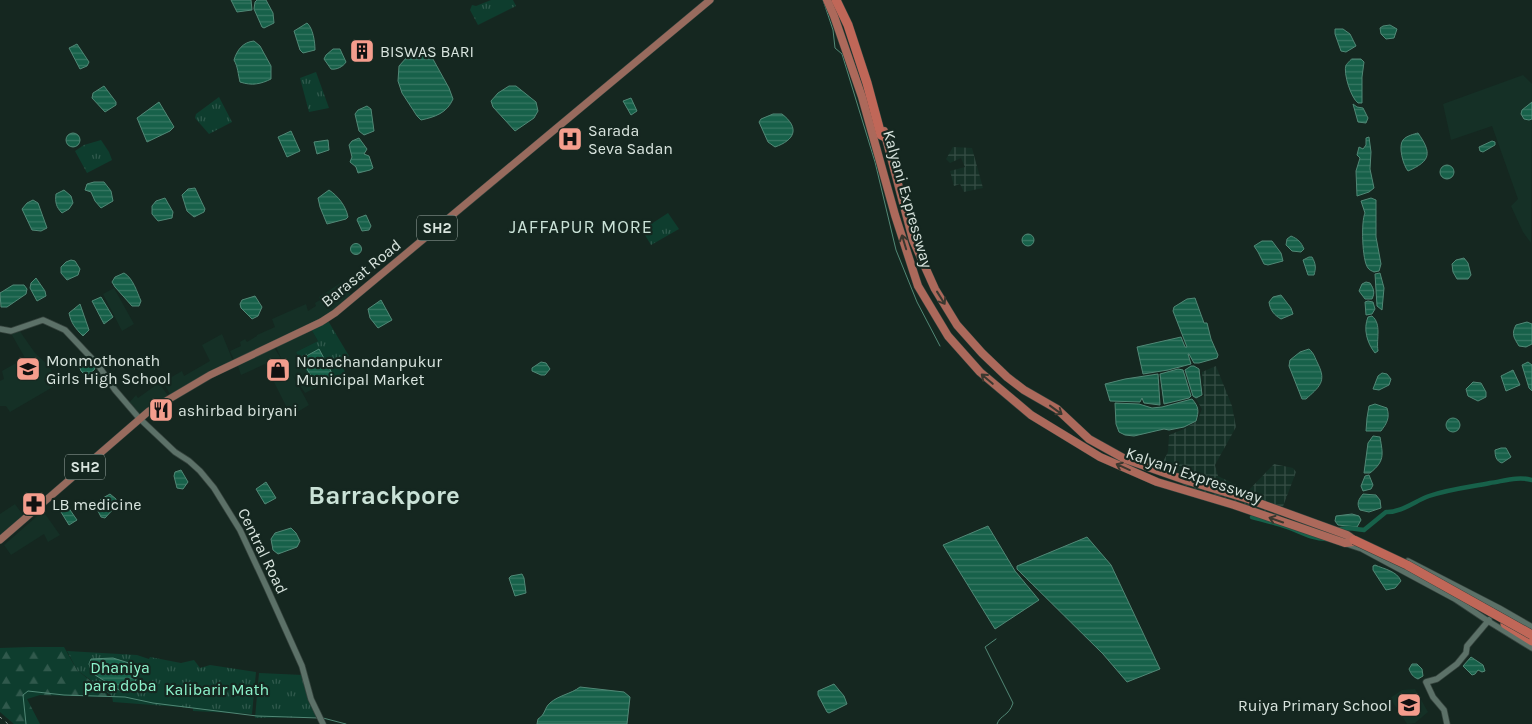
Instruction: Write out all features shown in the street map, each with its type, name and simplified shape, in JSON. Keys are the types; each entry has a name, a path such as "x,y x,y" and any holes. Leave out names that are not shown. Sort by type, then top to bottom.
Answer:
{"highway":[{"path":"833,0 849,37 881,135 885,137"},
{"path":"833,0 855,35 901,190 913,240 935,289 957,325 982,353 1007,377 1057,410 1089,439 1125,459 1184,480 1248,499 1324,532"},
{"name":"Kalyani Expressway","path":"833,0 834,16 875,138 893,207 918,286 948,336 980,372 1031,415 1100,457 1157,482 1324,532 1336,531 1350,540 1405,566 1532,641"},
{"path":"849,37 878,134 875,138"},
{"name":"Kalyani Expressway","path":"1324,532 1331,538 1350,540 1407,564 1532,635"}],"main road":[{"name":"Barasat Road","path":"0,540 139,418 210,375 314,326 335,313 710,0"}],"street":[{"name":"Central Road","path":"0,329 11,331 43,320 65,330 98,365 114,390 139,418 174,452 200,471 214,488 232,516 302,666 311,699 323,724"},
{"name":"Kalyani Expressway","path":"1350,540 1410,562 1532,627"},
{"name":"Kalyani Expressway","path":"1350,540 1362,549 1455,599 1532,648"},
{"path":"1447,724 1444,710 1426,682 1437,678 1457,664 1466,653 1467,646 1499,608"}],"shaded area":[{"path":"231,0 251,0 252,10 237,12"},
{"path":"257,0 266,0 273,13 274,23 264,28 254,9"},
{"path":"307,23 312,32 315,50 303,53 300,50 294,31"},
{"path":"1390,25 1397,29 1394,38 1386,39 1381,34 1380,28"},
{"path":"1335,29 1343,29 1350,34 1356,46 1346,52 1341,51"},
{"path":"254,41 260,46 271,66 271,79 256,84 248,84 240,82 234,60 241,47"},
{"path":"77,44 89,62 87,66 80,69 69,48"},
{"path":"333,49 340,49 346,62 337,69 331,69 324,59"},
{"path":"421,52 429,52 453,99 440,114 421,120 402,93 398,81 399,66 407,57"},
{"path":"1352,59 1361,59 1364,62 1362,103 1358,103 1355,100 1347,79 1346,65"},
{"path":"1523,75 1532,84 1531,243 1523,232 1511,206 1518,199 1492,126 1451,140 1443,104"},
{"path":"104,86 116,102 116,105 105,112 92,98 93,93"},
{"path":"509,86 516,86 536,102 538,111 534,118 515,131 493,107 491,101 498,93"},
{"path":"631,98 637,111 631,115 623,101"},
{"path":"159,102 174,127 170,131 147,142 137,118"},
{"path":"1532,102 1532,119 1524,119 1521,114 1522,110"},
{"path":"1353,104 1363,108 1368,118 1366,123 1358,122"},
{"path":"367,106 371,109 374,131 364,135 359,131 355,114 358,110"},
{"path":"773,114 782,114 788,119 793,129 791,137 787,141 775,147 768,142 759,122 761,119"},
{"path":"291,131 300,151 287,157 278,137"},
{"path":"73,133 78,135 80,140 78,145 73,147 68,145 66,140 68,135"},
{"path":"1418,133 1426,146 1427,156 1421,164 1408,171 1402,156 1402,143 1406,137"},
{"path":"1369,137 1371,152 1370,169 1374,188 1357,196 1356,171 1360,158 1357,155 1359,147 1363,149 1366,145 1366,138"},
{"path":"359,138 367,149 364,154 369,156 373,168 358,173 356,167 350,162 352,157 349,145 352,141"},
{"path":"328,140 329,150 317,154 314,142"},
{"path":"1492,141 1495,142 1495,145 1483,152 1480,151 1479,147"},
{"path":"953,147 972,148 983,188 964,192 960,184 954,186 950,171 965,167 961,158 950,163 946,159"},
{"path":"1444,165 1450,165 1454,172 1450,179 1444,179 1440,175 1440,169"},
{"path":"104,182 111,191 113,201 101,208 91,192 85,190 87,184"},
{"path":"195,188 205,209 204,212 194,217 187,211 182,195 188,189"},
{"path":"64,190 71,196 73,203 69,209 62,213 57,206 56,194"},
{"path":"329,190 341,202 348,217 327,224 318,198"},
{"path":"165,198 173,212 172,218 158,221 152,214 152,206 156,201"},
{"path":"1371,198 1376,200 1376,237 1381,264 1379,271 1374,272 1368,269 1364,258 1363,232 1365,213 1361,201"},
{"path":"33,200 38,203 47,228 41,231 32,230 22,209"},
{"path":"366,215 371,226 369,230 362,231 357,220"},
{"path":"1026,234 1030,234 1034,240 1030,246 1026,246 1022,242 1022,238"},
{"path":"1291,236 1302,244 1304,249 1301,252 1292,251 1286,245 1287,239"},
{"path":"1262,241 1272,241 1281,253 1283,261 1268,265 1264,264 1254,246"},
{"path":"356,243 362,249 356,255 350,249"},
{"path":"1312,257 1315,264 1314,275 1308,275 1303,260"},
{"path":"1464,258 1468,263 1471,275 1468,279 1457,279 1453,272 1452,264 1456,260"},
{"path":"71,260 75,261 80,269 78,275 67,280 61,273 61,267"},
{"path":"124,273 130,278 141,301 139,306 132,306 112,282 115,277"},
{"path":"1380,273 1384,288 1382,310 1377,306 1375,274"},
{"path":"36,278 45,291 46,296 37,301 30,288 31,283"},
{"path":"345,280 352,298 334,312 235,362 230,351 241,346 240,342 245,339 247,342 275,327 272,319 306,304 308,311 316,306 315,303 320,300 319,297"},
{"path":"1370,283 1373,289 1374,295 1372,299 1365,299 1359,291 1362,284"},
{"path":"13,285 24,285 27,289 26,294 7,307 1,307 0,293"},
{"path":"114,288 134,324 122,331 103,294"},
{"path":"1281,295 1291,308 1293,314 1281,319 1273,312 1269,302 1273,297"},
{"path":"255,296 262,307 258,316 252,319 241,308 240,304 242,300"},
{"path":"101,297 113,317 104,324 92,301"},
{"path":"1195,298 1204,323 1207,323 1218,355 1217,358 1194,363 1188,354 1191,364 1143,374 1137,347 1181,337 1185,347 1187,347 1173,311 1174,307 1187,299"},
{"path":"381,300 392,320 378,328 370,318 368,309"},
{"path":"1365,302 1373,302 1375,309 1372,314 1366,315"},
{"path":"80,304 89,330 83,336 74,325 69,313"},
{"path":"1372,316 1378,327 1378,351 1375,353 1370,345 1366,331 1368,317"},
{"path":"1527,322 1532,324 1532,344 1526,347 1519,346 1514,336 1514,328 1516,325"},
{"path":"311,329 318,341 296,352 315,388 305,393 292,374 309,405 291,416 265,364 241,375 237,363 273,346 282,360 275,345"},
{"name":"Monmothonath Girls High School","path":"19,330 35,353 49,366 58,384 10,412 6,406 0,406 0,381 4,379 2,371 25,358 12,335 12,332"},
{"path":"222,334 233,361 171,396 163,382 182,371 184,376 210,361 202,345"},
{"path":"319,349 334,377 317,386 301,359"},
{"path":"1309,349 1321,370 1322,380 1315,391 1306,399 1302,399 1289,366 1290,360 1300,352"},
{"path":"89,358 96,366 86,376 81,371 79,365"},
{"path":"541,362 546,363 550,369 545,375 532,371 532,368"},
{"path":"1528,362 1532,365 1532,391 1529,388 1522,365"},
{"path":"1191,366 1199,369 1202,395 1196,398 1193,396 1185,370"},
{"path":"1216,366 1232,406 1236,427 1215,465 1218,476 1248,491 1274,464 1293,468 1296,472 1279,517 1200,492 1157,473 1168,452 1169,435 1197,421 1202,409 1196,399 1204,396 1202,372"},
{"path":"1178,369 1183,370 1191,396 1164,404 1160,374"},
{"path":"1513,370 1520,385 1506,391 1501,376"},
{"path":"1382,373 1387,374 1391,379 1389,385 1379,390 1373,389 1378,376"},
{"path":"1158,374 1160,405 1144,403 1142,398 1140,402 1110,401 1105,384"},
{"path":"1473,382 1481,383 1486,392 1486,397 1478,401 1468,396 1466,389"},
{"path":"159,383 169,397 139,416 128,404 136,395 138,398"},
{"path":"1192,399 1198,409 1196,421 1184,427 1164,429 1134,436 1119,432 1116,424 1115,403 1139,404 1152,408"},
{"path":"1375,404 1387,408 1387,420 1381,431 1366,431 1369,406"},
{"path":"1453,418 1458,420 1460,425 1458,430 1453,432 1448,430 1446,425 1448,420"},
{"path":"1373,436 1380,437 1382,457 1375,469 1370,473 1364,473 1368,443"},
{"path":"1506,448 1511,457 1502,463 1497,460 1495,452 1495,450"},
{"path":"181,470 188,482 183,489 177,488 174,476 175,472"},
{"path":"1369,475 1373,485 1371,489 1363,491 1361,486 1365,476"},
{"path":"266,482 276,498 265,504 256,489"},
{"path":"110,494 116,499 116,506 105,518 101,517 97,503"},
{"path":"1363,494 1376,495 1380,500 1381,508 1369,512 1360,510 1358,503"},
{"path":"15,504 23,515 0,537 0,514"},
{"path":"68,507 77,520 69,525 61,512"},
{"path":"43,511 60,535 48,542 44,534 11,555 4,545"},
{"path":"1352,514 1359,516 1361,520 1357,527 1338,525 1335,521 1336,516"},
{"path":"988,526 1015,571 1039,600 995,629 943,545"},
{"path":"291,528 300,541 297,547 278,554 273,550 271,539 275,533"},
{"path":"1087,537 1111,565 1160,669 1127,682 1103,654 1017,569 1017,566"},
{"path":"1375,565 1393,573 1401,581 1395,588 1386,590 1373,570"},
{"path":"522,574 526,593 515,596 509,578"},
{"path":"1471,657 1483,665 1485,671 1478,670 1472,675 1463,666"},
{"path":"113,658 132,664 137,674 135,684 128,690 119,690 92,673 89,664 91,659"},
{"path":"1412,664 1417,664 1422,669 1423,676 1418,679 1412,675 1409,669"},
{"path":"834,684 844,696 847,704 829,713 818,695 818,691"},
{"path":"580,687 624,692 630,697 627,724 537,724 538,719 550,703"},
{"name":"Ruiya Primary School","path":"1415,689 1428,712 1415,723 1407,724 1390,698 1402,690"}],"green space":[{"path":"491,0 513,0 516,6 478,25 470,10 472,5 476,6"},
{"path":"316,72 329,108 309,112 300,78"},
{"path":"219,97 232,122 209,134 195,118 196,114"},
{"path":"101,140 112,160 87,173 75,151 84,145"},
{"path":"668,213 679,229 651,245 642,230"},
{"path":"327,319 349,356 340,361 345,372 315,388 296,352 318,341 311,329"},
{"path":"64,647 77,670 107,694 107,697 40,695 27,699 40,724 14,724 0,712 0,648"},
{"path":"67,651 137,655 149,659 150,657 181,663 194,660 200,668 210,665 256,672 252,714 193,711 193,708 113,702 112,696 77,670"},
{"path":"259,673 303,675 318,717 255,718"}],"waterway":[{"path":"823,0 833,30 835,48 842,54 875,162 896,250 917,302 940,346"},
{"path":"1252,517 1311,537 1326,539 1334,531 1343,528 1364,530 1386,512 1403,509 1424,498 1437,494 1511,479 1522,478 1532,480"},
{"path":"996,639 985,647 1013,703 997,724"},
{"path":"26,724 23,695 28,691 64,695 125,697 153,703 257,716 319,718"},
{"path":"323,718 346,724"}],"railway":[{"path":"0,717 8,724"}],"place":[{"name":"BISWAS BARI","path":"362,51"},
{"name":"Sarada Seva Sadan","path":"570,139"},
{"name":"Monmothonath Girls High School","path":"28,369"},
{"name":"Nonachandanpukur Municipal Market","path":"278,370"},
{"name":"ashirbad biryani","path":"161,410"},
{"name":"LB medicine","path":"34,504"},
{"name":"Ruiya Primary School","path":"1409,705"}],"district":[{"name":"JAFFAPUR MORE","path":"581,227"},
{"name":"Barrackpore","path":"384,495"}],"park label":[{"name":"Dhaniya para doba","path":"120,676"},
{"name":"Kalibarir Math","path":"217,689"}]}
